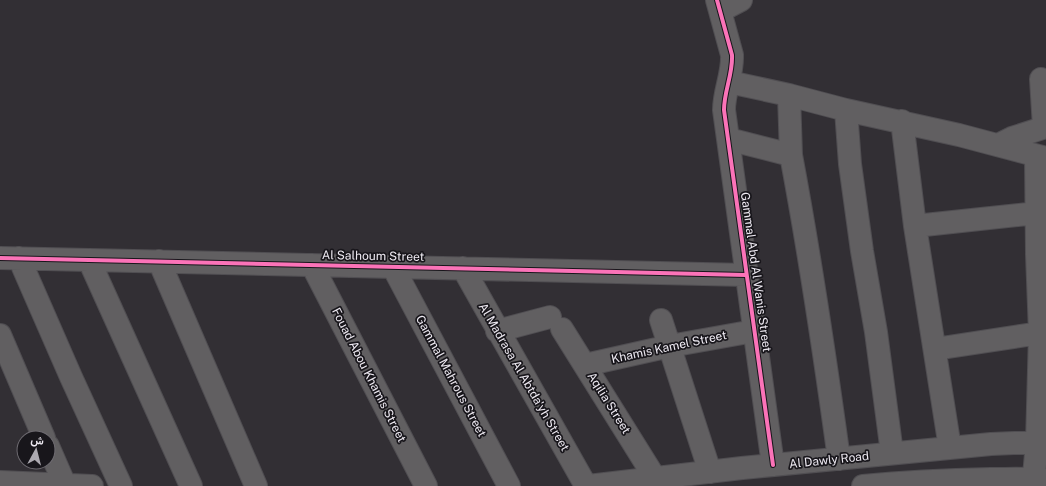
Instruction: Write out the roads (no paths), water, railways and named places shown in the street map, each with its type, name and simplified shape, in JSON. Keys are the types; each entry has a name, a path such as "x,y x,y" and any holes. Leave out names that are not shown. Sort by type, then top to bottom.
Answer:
{"street":[{"path":"719,5 741,0"},
{"name":"Gammal Abd Al Wanis Street","path":"719,5 732,55 732,64 724,103 746,275 773,465"},
{"path":"998,145 1012,138 1045,127 1041,79"},
{"path":"729,82 789,95 846,110 902,121 1041,157 1037,213 1041,443 1038,482 914,482 863,486"},
{"path":"789,95 791,155 805,228 839,459"},
{"path":"846,110 850,164 862,251 876,332 892,454"},
{"path":"902,121 915,226 950,448"},
{"path":"728,139 791,155"},
{"path":"915,226 1037,213"},
{"path":"10,258 71,377 121,486"},
{"name":"Al Salhoum Street","path":"10,258 746,275"},
{"path":"89,260 191,486"},
{"path":"159,262 256,486"},
{"name":"Fouad Abou Khamis Street","path":"312,265 426,486"},
{"name":"Gammal Mahrous Street","path":"392,267 509,486"},
{"name":"Al Madrasa Al Abtda'yh Street","path":"463,268 497,331 587,486"},
{"path":"661,320 710,472"},
{"name":"Aqilia Street","path":"497,331 556,323 585,365 655,478"},
{"name":"Khamis Kamel Street","path":"585,365 670,346 754,330"},
{"path":"935,349 1040,333"},
{"path":"0,335 41,430"},
{"name":"Al Dawly Road","path":"587,486 710,472 743,477 773,465 991,444 1041,443"},
{"path":"56,466 64,485"},
{"path":"0,482 92,486"}]}
